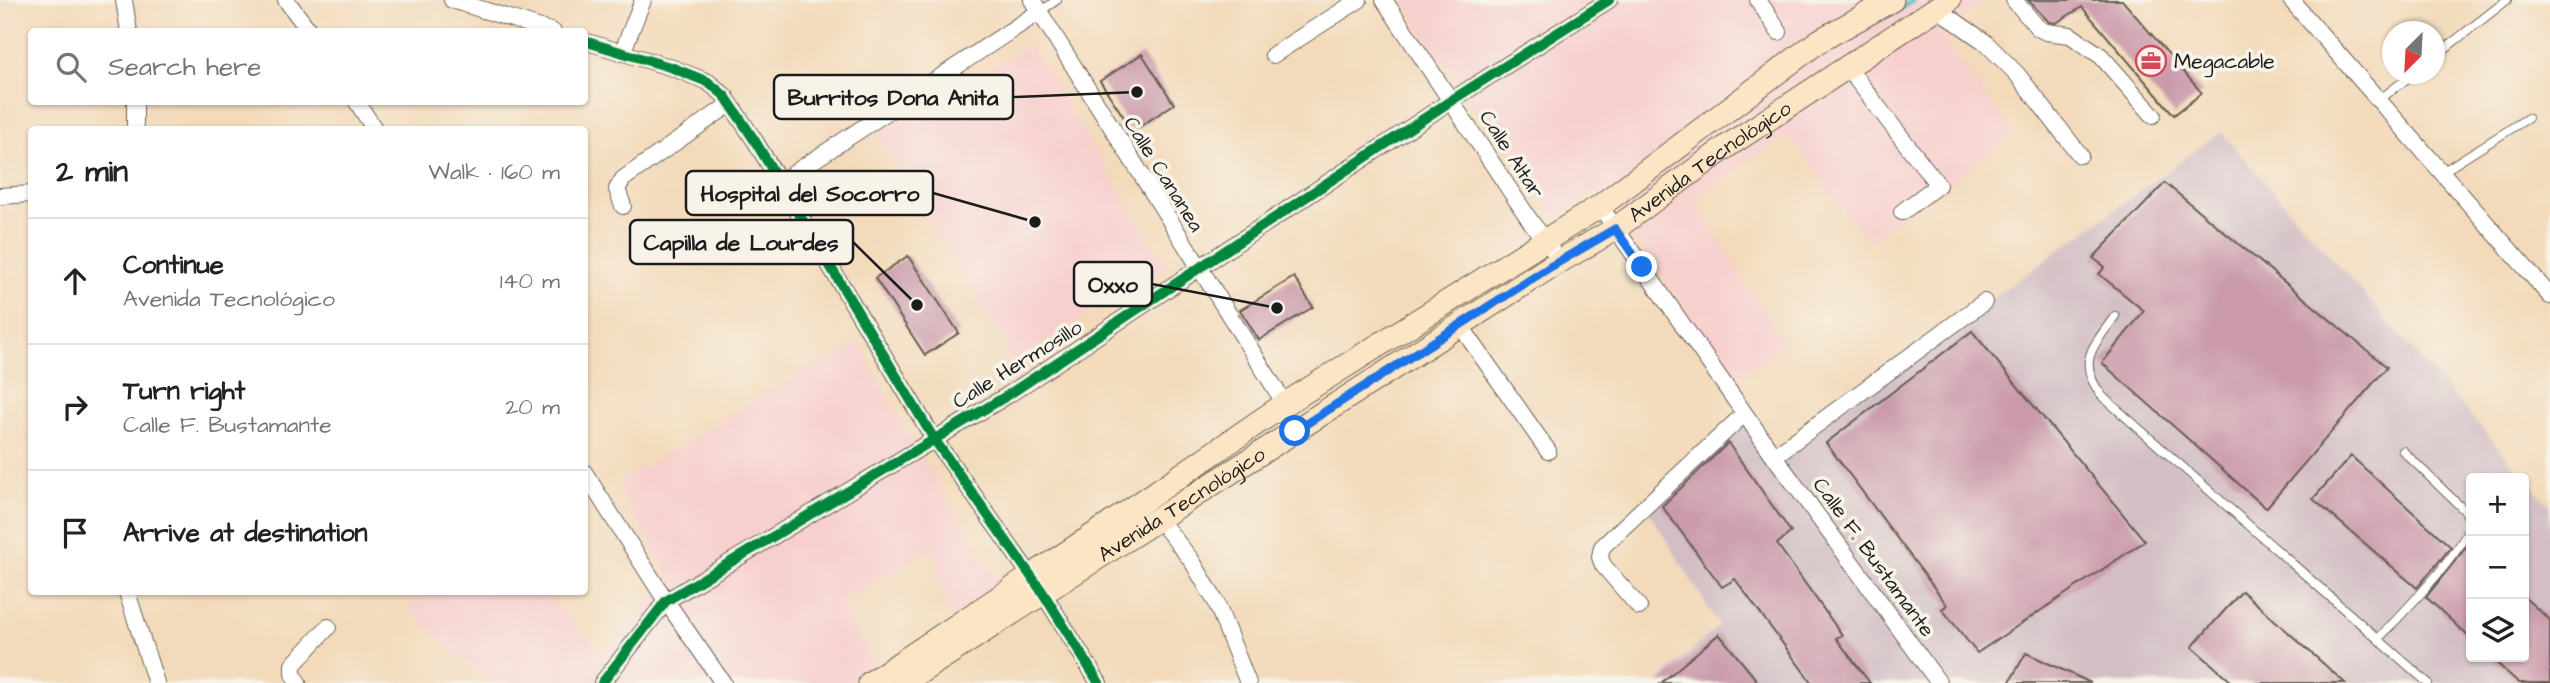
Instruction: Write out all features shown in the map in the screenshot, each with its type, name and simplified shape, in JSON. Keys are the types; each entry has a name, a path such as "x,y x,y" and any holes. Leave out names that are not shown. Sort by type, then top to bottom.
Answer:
{"main road":[{"name":"Avenida Tecnológico","path":"870,683 952,640 1037,585 1285,404 1600,206 1819,41 1892,0"},
{"name":"Avenida Tecnológico","path":"1037,585 1158,518 1560,261 1615,229 1726,147 1943,4"},
{"name":"Avenida Tecnológico","path":"903,683 952,640"}],"street":[{"path":"124,0 128,28"},
{"path":"286,0 307,28"},
{"path":"452,0 540,28"},
{"path":"622,53 643,0"},
{"path":"1273,55 1359,0"},
{"name":"Calle Altar","path":"1384,0 1560,261"},
{"name":"Calle Hermosillo","path":"602,683 666,601 1008,395 1451,100 1609,0"},
{"path":"1758,0 1779,32"},
{"path":"2014,0 2038,28 2046,32 2070,35 2101,56 2154,115"},
{"path":"2291,0 2550,296"},
{"path":"1943,4 2017,74 2080,156"},
{"path":"779,183 1035,6"},
{"name":"Calle Cananea","path":"1035,6 1285,404"},
{"path":"588,42 673,68 708,82 730,104 934,439 1037,585 1099,683"},
{"path":"1847,67 1938,185 1902,212"},
{"path":"623,206 617,189 623,179 730,104"},
{"path":"135,105 135,126"},
{"path":"359,105 372,126"},
{"path":"0,196 28,194"},
{"name":"Calle F. Bustamante","path":"1600,206 1744,414 1939,683"},
{"path":"1774,456 1984,302"},
{"path":"1460,325 1548,451"},
{"path":"1639,607 1603,565 1600,557 1602,547 1744,414"},
{"path":"588,478 666,601 723,683"},
{"path":"1158,518 1192,561 1216,602 1248,683"},
{"path":"128,595 156,683"},
{"path":"298,683 293,674 293,666 328,627"}],"lane":[{"path":"1035,6 1057,0"},
{"path":"2445,48 2507,0"},
{"path":"2379,100 2400,84"},
{"path":"2442,172 2528,118"},
{"path":"2115,316 2090,354 2087,368 2091,382 2209,491 2428,683"},
{"path":"2379,639 2460,546 2469,525 2469,517 2465,511 2403,451"}],"shaded area":[{"path":"1403,0 1989,0 1938,31 2015,135 1867,242 1788,135 1694,200 1785,344 1735,378 1598,189 1556,218 1420,30"},
{"path":"1030,45 1167,267 1015,360 877,134"},
{"path":"2221,132 2521,473 2466,473 2466,662 2529,662 2529,482 2550,506 2550,683 1657,683 1719,625 1648,510 1740,421 1775,457"},
{"path":"859,342 904,428 1002,586 949,619 933,550 839,602 875,664 849,683 488,683 408,609 420,595 548,595 601,653 671,580 616,484 776,387"}],"building":[{"name":"Megacable","path":"2028,0 2122,0 2202,93 2174,115 2082,7 2056,23 2049,22"},
{"path":"1142,54 1174,104 1133,131 1100,81"},
{"path":"2165,183 2387,367 2266,508 2102,363 2144,311 2099,274 2105,267 2093,258"},
{"path":"908,256 959,333 925,355 875,278"},
{"path":"1294,277 1313,307 1259,340 1240,310"},
{"path":"1972,331 2145,541 1977,653 1942,609 1947,605 1826,443"},
{"path":"1728,443 1791,532 1777,544 1842,635 1836,638 1870,683 1812,683 1735,579 1722,587 1662,506"},
{"path":"2351,456 2451,547 2417,588 2313,499"},
{"path":"2466,547 2466,634 2426,597"},
{"path":"2242,591 2345,683 2233,683 2192,647"},
{"path":"2529,601 2550,620 2550,683 2519,683 2496,662 2529,662"},
{"path":"1719,634 1759,683 1661,683"},
{"path":"2026,653 2091,683 2009,683"}],"waterway":[{"path":"1893,12 1914,0"},
{"path":"1279,422 1321,395"}],"cycle path":[{"path":"602,683 666,601 1008,395 1452,100 1609,0"},
{"path":"588,42 673,68 708,82 725,96 755,141 934,439 1043,593 1099,683"}],"place":[{"name":"Megacable","path":"2151,61"},
{"name":"Burritos Dona Anita","path":"1137,92"},
{"name":"Hospital del Socorro","path":"1035,222"},
{"name":"Capilla de Lourdes","path":"917,305"},
{"name":"Oxxo","path":"1277,308"}],"route":[{"path":"1295,431 1550,267 1615,229 1642,267"}]}
